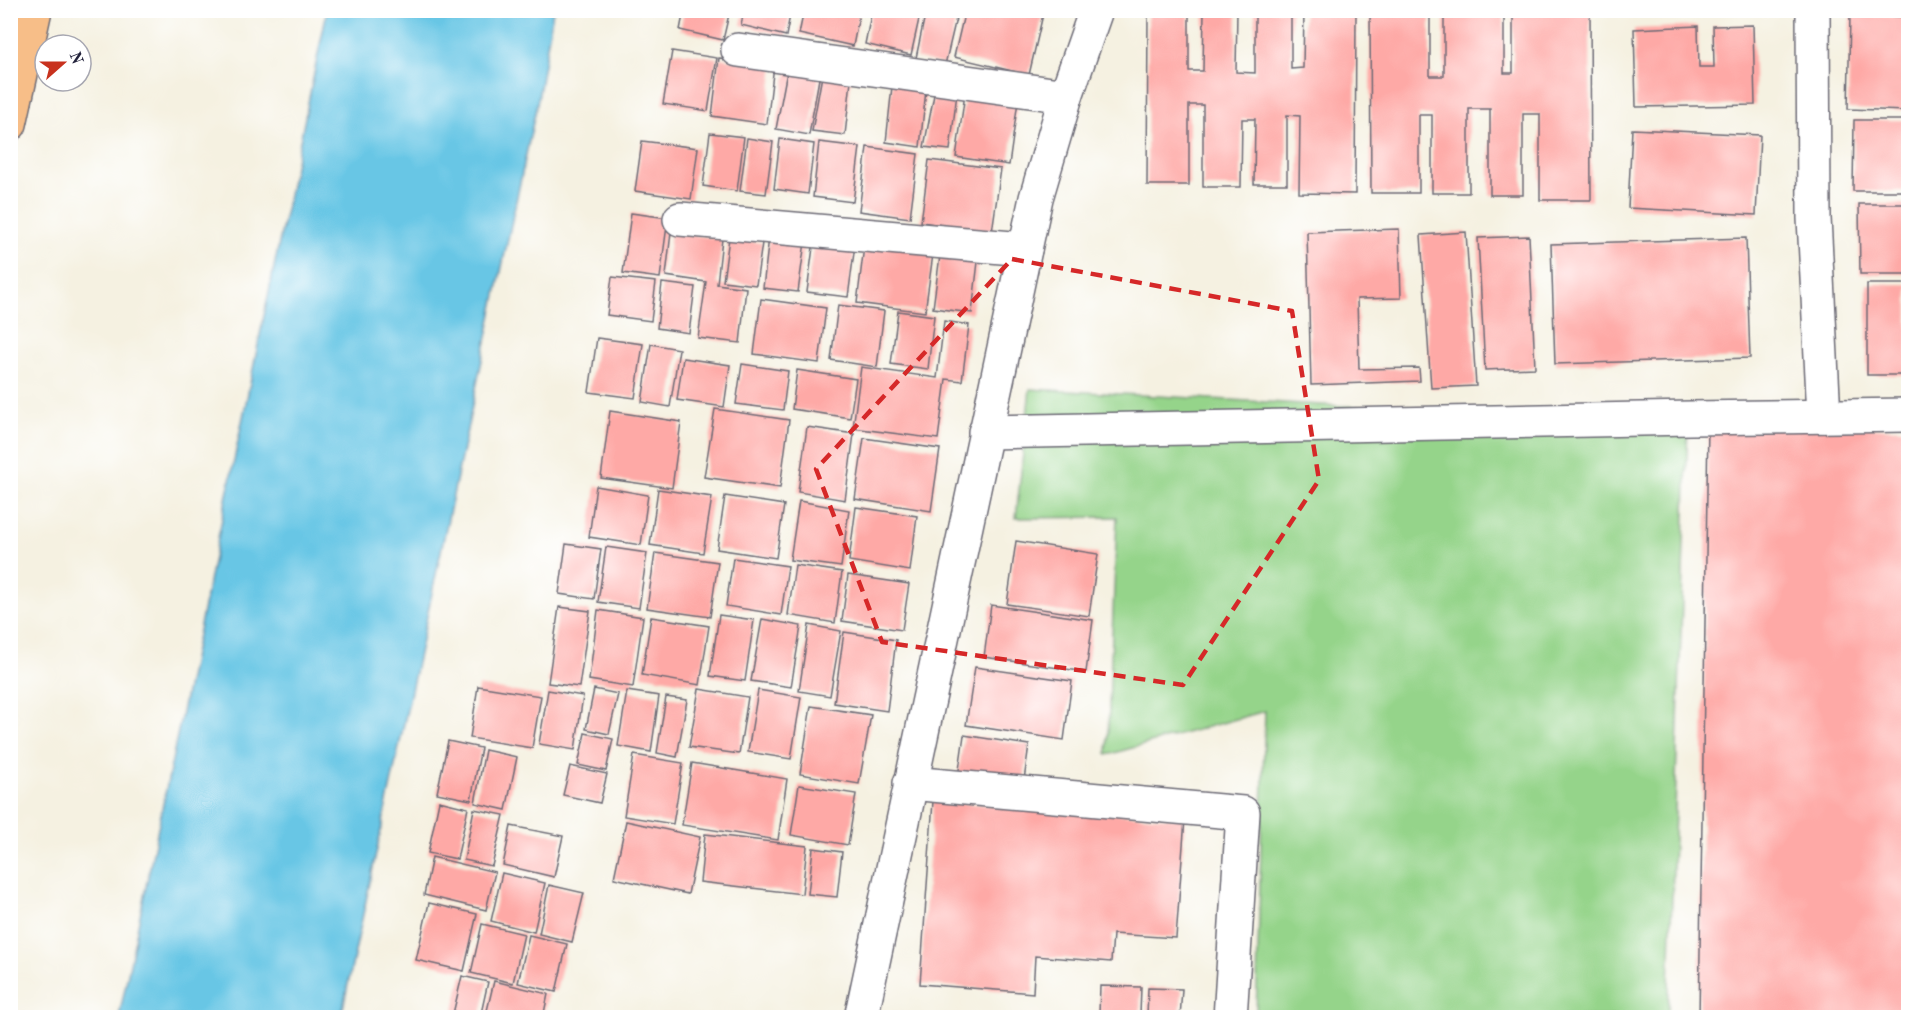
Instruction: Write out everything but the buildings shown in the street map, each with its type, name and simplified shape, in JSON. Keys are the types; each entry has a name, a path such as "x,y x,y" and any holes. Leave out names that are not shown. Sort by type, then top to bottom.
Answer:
{"highway":[{"path":"10,124 36,10"}],"street":[{"path":"861,1017 1036,198 1066,96 1096,10"},
{"path":"1813,10 1814,218 1824,416"},
{"path":"738,50 1066,96"},
{"path":"680,219 1025,249"},
{"path":"985,432 1908,415"},
{"path":"910,783 1243,813 1230,1017"}],"highlighted area":[{"path":"1012,259 1292,311 1319,480 1183,685 882,642 816,469"}],"green space":[{"path":"1030,389 1688,425 1668,1017 1256,1017 1265,711 1107,755 1117,517 1016,518"}],"water":[{"path":"327,11 553,11 538,99 341,1017 119,1017"}]}
